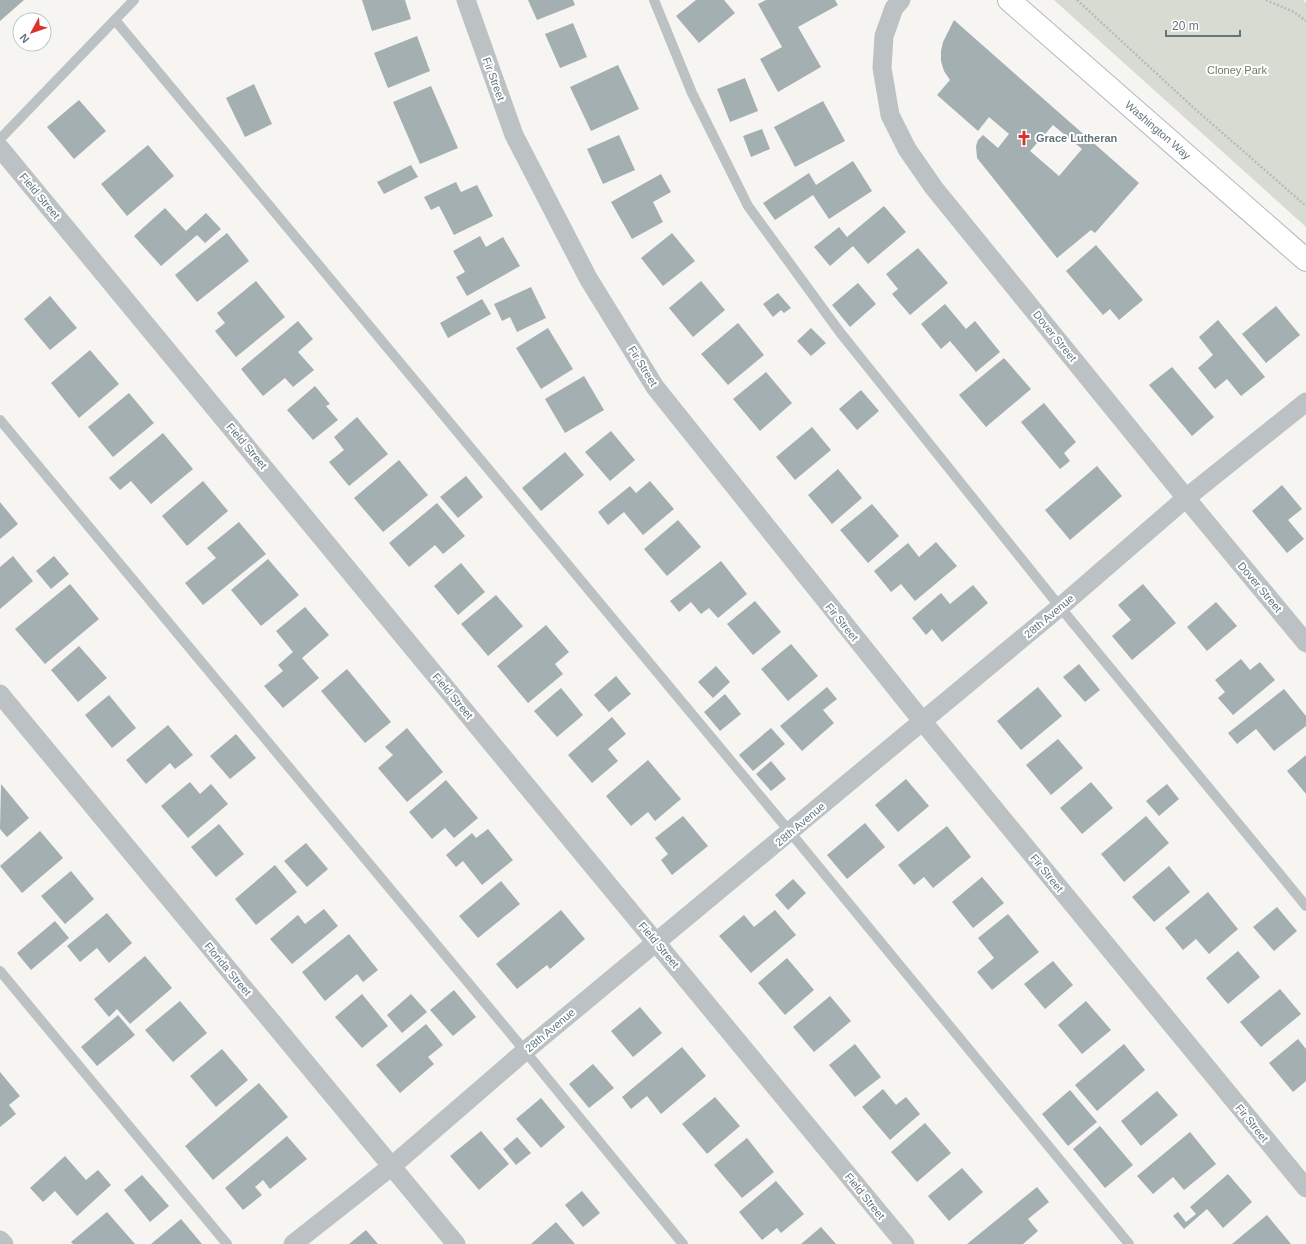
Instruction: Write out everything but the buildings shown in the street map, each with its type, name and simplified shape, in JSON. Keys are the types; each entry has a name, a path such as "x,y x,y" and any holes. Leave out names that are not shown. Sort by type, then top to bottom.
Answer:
{"main road":[{"name":"Washington Way","path":"1009,0 1306,260"}],"street":[{"name":"Fir Street","path":"466,0 514,135 588,278 655,387 923,722 1306,1188"},
{"name":"Dover Street","path":"901,0 894,8 884,36 882,68 890,115 907,149 934,188 1306,643"},
{"name":"Field Street","path":"0,148 905,1244"},
{"name":"28th Avenue","path":"293,1244 392,1166 525,1051 923,722 1060,607 1186,498 1306,402"},
{"name":"Florida Street","path":"0,694 456,1244"},
{"path":"0,1240 4,1244"}],"lane":[{"path":"0,139 134,0"},
{"path":"654,0 692,93 748,206 838,331 1060,607 1306,906"},
{"path":"114,20 790,832 1129,1244"},
{"path":"0,420 525,1051 683,1244"},
{"path":"0,971 227,1244"}],"path":[{"path":"1077,0 1196,109 1306,206"},
{"path":"1266,0 1294,12 1306,21"}],"green space":[{"name":"Cloney Park","path":"1054,0 1303,0 1306,3 1306,227"}],"place":[{"name":"Grace Lutheran","path":"1024,138"}]}
